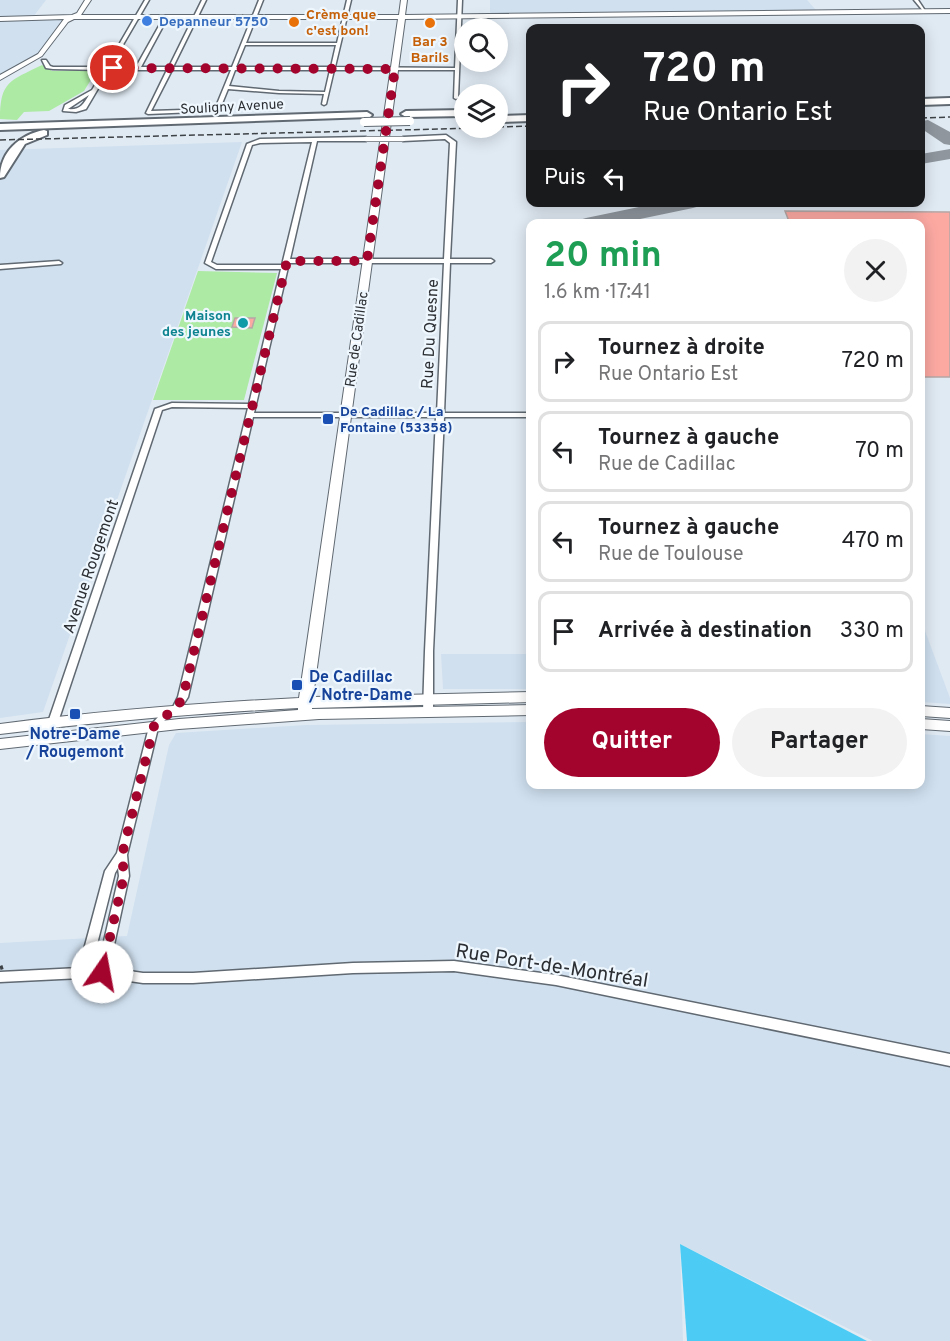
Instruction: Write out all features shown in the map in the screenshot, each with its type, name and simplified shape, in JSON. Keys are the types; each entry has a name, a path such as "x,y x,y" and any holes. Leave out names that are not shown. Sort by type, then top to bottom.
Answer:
{"highway":[{"path":"925,102 950,101"},
{"path":"925,109 950,107"},
{"path":"508,112 526,112"},
{"name":"Souligny Avenue","path":"0,128 113,127 454,114"},
{"name":"Souligny Avenue","path":"408,117 454,119"},
{"path":"508,119 526,118"},
{"path":"0,120 113,127"},
{"path":"0,176 19,143 26,137 42,133 113,127"}],"main road":[{"path":"0,78 40,55 66,21 75,17 88,0"},
{"name":"Rue de Cadillac","path":"305,708 404,0"},
{"path":"0,19 459,17 950,11"},
{"path":"65,36 76,20 75,17"},
{"path":"2,87 12,78 47,58"},
{"path":"0,729 176,709 428,705 526,697"},
{"path":"428,705 526,710"},
{"path":"0,744 305,708"},
{"path":"925,711 950,713"},
{"path":"925,724 950,726"}],"street":[{"path":"93,91 67,106 65,110 82,109 93,91 106,68 147,0"},
{"path":"204,0 148,113 217,110 261,0"},
{"path":"324,104 349,0"},
{"path":"459,17 460,0"},
{"path":"916,0 925,11"},
{"path":"138,68 166,17"},
{"path":"243,44 339,44"},
{"path":"47,58 51,68 454,69"},
{"path":"226,87 279,92 327,93"},
{"name":"Rue Du Quesne","path":"315,140 451,138 453,142 428,705"},
{"path":"102,972 124,876 122,855 154,726 176,709 183,697 287,264 315,140 253,142 249,145 209,261 210,266 287,264 367,261 491,261"},
{"path":"0,267 59,263"},
{"name":"Avenue Rougemont","path":"48,737 158,413 162,407 172,405 251,410"},
{"path":"251,410 345,415 526,415"},
{"path":"84,972 110,871 122,855"},
{"name":"Rue Port-de-Montréal","path":"0,976 102,972 143,978 194,978 353,968 454,966 556,980 950,1060"}],"shaded area":[{"path":"0,0 46,0 33,17 75,17 66,21 43,52 0,78"},
{"path":"490,0 807,0 816,10 490,14"},
{"path":"242,142 43,712 0,718 0,150"},
{"path":"925,631 950,698 950,704 925,702"},
{"path":"441,654 526,654 526,689 443,689"},
{"path":"526,722 526,789 925,789 925,734 950,736 950,1341 873,1341 680,1244 683,1341 0,1341 0,943 127,936 169,745 176,733 306,725"}],"green space":[{"path":"42,65 52,71 97,70 84,91 49,111 24,112 17,120 0,119 0,106 5,89 15,79"},
{"path":"198,271 277,273 244,400 153,400"}],"water":[{"path":"680,1244 867,1341 687,1341"}],"building":[{"path":"785,211 950,212 950,377 925,377 925,219 788,219"},
{"name":"Maison des jeunes","path":"235,318 255,318 252,328 232,327"}],"taxiway":[{"path":"928,125 950,140"},
{"path":"925,158 950,154"},
{"path":"610,219 669,207"}],"railway":[{"path":"925,118 950,117"},
{"path":"508,127 526,126"},
{"path":"0,140 454,129"}],"place":[{"name":"Depanneur 5750","path":"147,21"},
{"name":"Crème que c'est bon!","path":"294,22"},
{"name":"Bar 3 Barils","path":"430,23"},
{"name":"Maison des jeunes","path":"243,323"},
{"name":"De Cadillac / La Fontaine (53358)","path":"328,419"},
{"name":"De Cadillac / Notre-Dame","path":"297,685"},
{"name":"Notre-Dame / Rougemont","path":"75,714"}],"route":[{"path":"102,972 124,876 122,855 154,726 176,709 183,697 287,261 367,261 395,69 113,68"}]}
